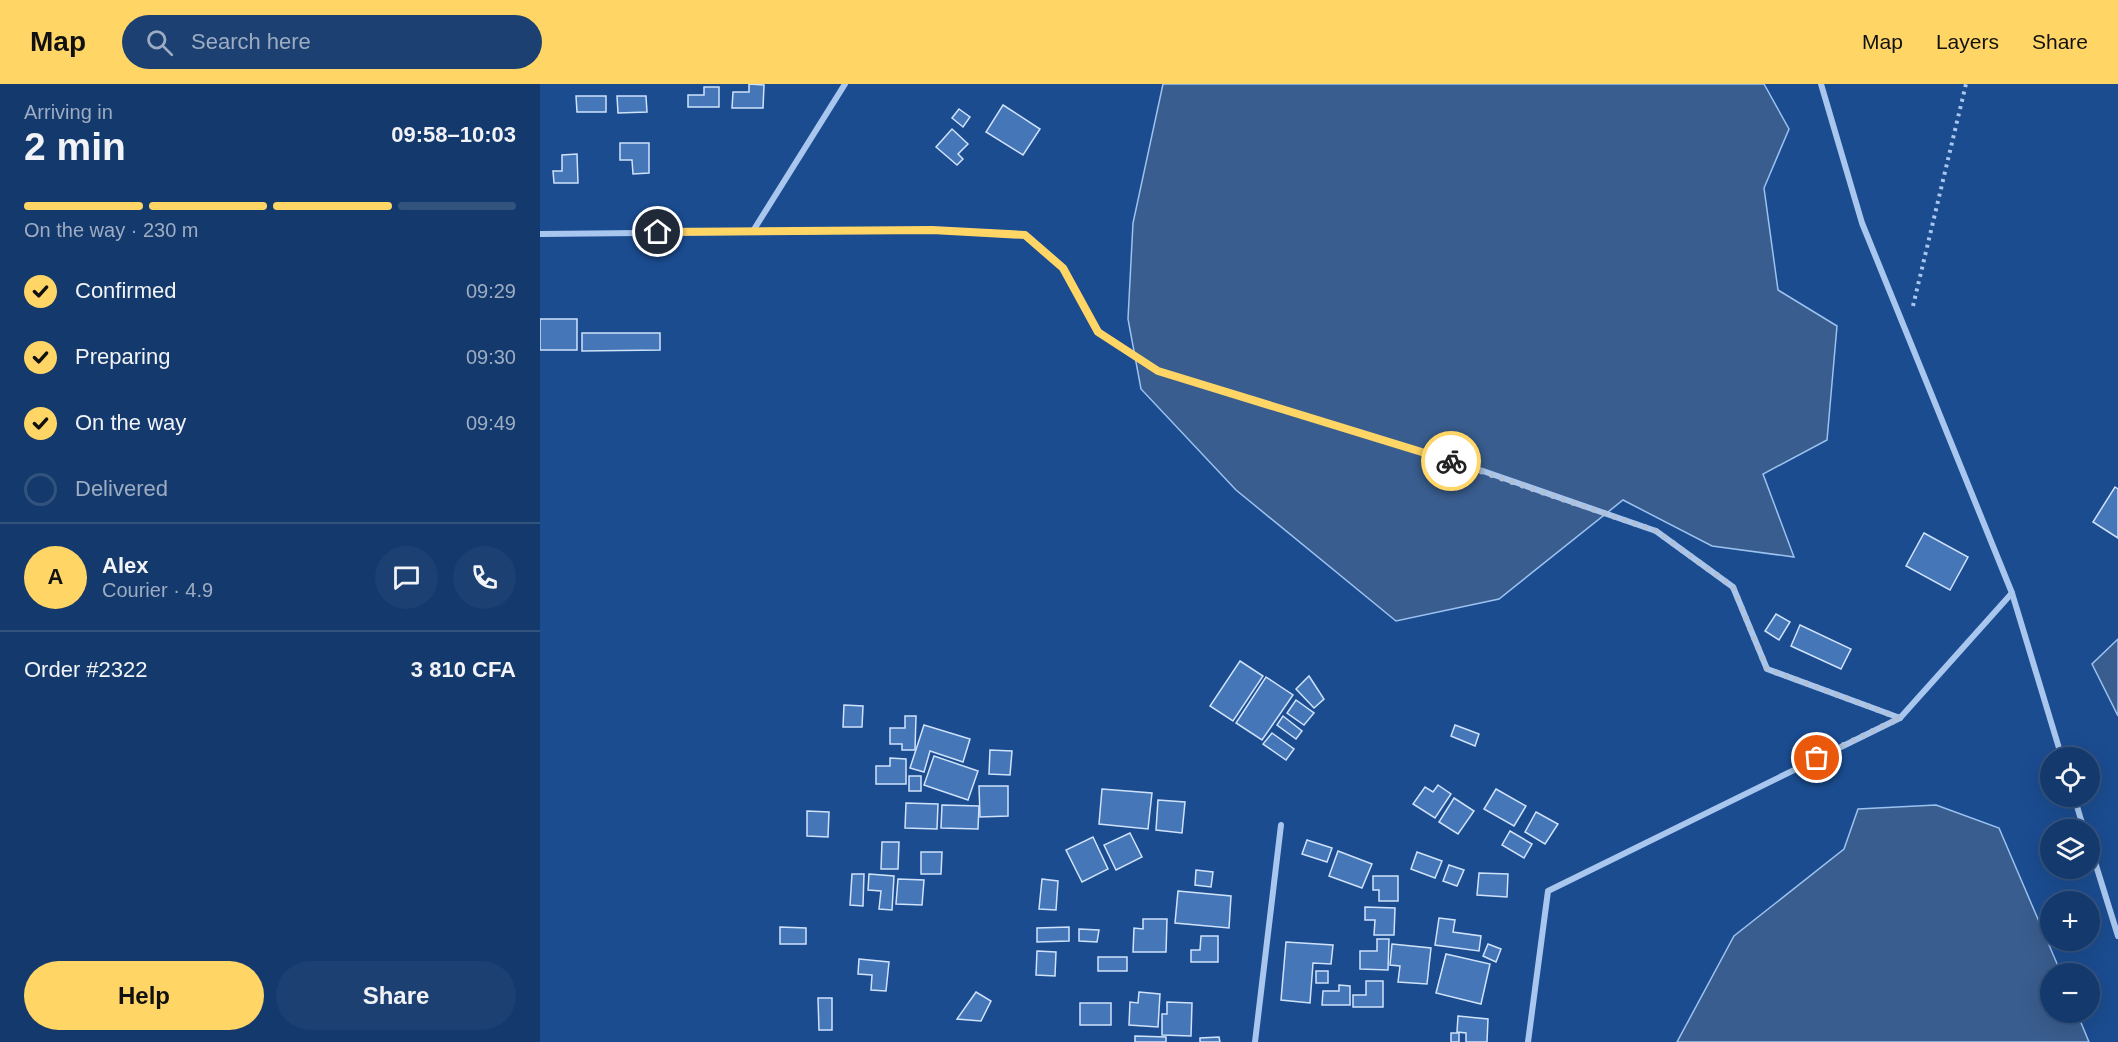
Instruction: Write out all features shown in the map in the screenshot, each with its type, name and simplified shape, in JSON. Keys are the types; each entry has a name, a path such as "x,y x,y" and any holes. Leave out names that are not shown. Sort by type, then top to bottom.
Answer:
{"street":[{"path":"753,231 845,84"},
{"path":"1821,84 1862,223 2012,593 2059,747"},
{"path":"540,234 932,230 1025,235 1063,268 1098,332 1158,371 1483,471 1656,531 1733,587 1767,669 1900,718"},
{"path":"1528,1042 1548,891 1900,718 2012,593"},
{"path":"1255,1042 1281,825"},
{"path":"2100,878 2118,936"}],"path":[{"path":"1907,333 1966,84"}],"water":[{"path":"1163,84 1764,84 1789,129 1764,188 1778,290 1837,326 1827,440 1763,474 1794,557 1712,546 1623,500 1499,599 1396,621 1236,490 1141,389 1128,319 1133,223"},
{"path":"2118,639 2118,716 2092,664"},
{"path":"1936,805 1999,828 2040,924 2040,951 2052,951 2057,963 2040,963 2040,1023 2081,1023 2089,1042 1677,1042 1734,936 1844,849 1858,809"}],"building":[{"path":"749,84 764,85 763,108 732,108 733,92 749,92"},
{"path":"704,87 719,87 719,107 688,107 688,95 704,95"},
{"path":"576,96 606,96 606,112 577,112"},
{"path":"617,96 646,96 647,112 618,113"},
{"path":"1003,105 1040,129 1023,155 986,132"},
{"path":"959,109 970,117 963,127 952,118"},
{"path":"952,129 968,144 958,154 963,159 957,165 936,147"},
{"path":"620,143 649,143 649,173 633,174 632,160 620,160"},
{"path":"577,154 578,183 554,183 553,171 562,171 562,155"},
{"path":"540,319 577,319 577,350 540,350"},
{"path":"582,333 660,333 660,350 582,351"},
{"path":"2115,487 2118,489 2118,538 2093,522"},
{"path":"1924,533 1968,557 1950,590 1906,566"},
{"path":"1776,614 1790,622 1779,640 1765,631"},
{"path":"1800,625 1851,649 1841,669 1791,646"},
{"path":"1240,661 1263,676 1233,721 1210,706"},
{"path":"1309,676 1324,699 1314,708 1296,689"},
{"path":"1266,677 1293,695 1262,740 1236,723"},
{"path":"1296,700 1314,713 1304,725 1287,713"},
{"path":"844,705 863,706 862,727 843,727"},
{"path":"905,716 916,716 915,750 902,750 902,744 890,744 890,728 905,728"},
{"path":"1283,716 1302,731 1296,739 1277,725"},
{"path":"924,725 970,739 963,762 930,751 924,772 910,768"},
{"path":"1455,725 1479,734 1475,746 1451,736"},
{"path":"1272,733 1294,749 1286,760 1263,744"},
{"path":"990,750 1012,751 1010,775 989,774"},
{"path":"934,756 978,771 968,800 924,785"},
{"path":"890,758 906,759 906,784 876,784 876,766 890,766"},
{"path":"909,776 921,776 921,791 909,791"},
{"path":"1438,785 1451,794 1435,818 1413,804 1425,787 1433,792"},
{"path":"979,786 1008,786 1008,816 980,817"},
{"path":"1102,789 1152,793 1148,829 1099,824"},
{"path":"1496,789 1526,806 1514,826 1484,809"},
{"path":"1454,798 1474,811 1458,834 1439,822"},
{"path":"1158,800 1185,802 1182,833 1156,830"},
{"path":"906,803 938,804 937,829 905,828"},
{"path":"942,805 979,806 978,829 941,828"},
{"path":"807,811 829,812 828,837 807,836"},
{"path":"1536,812 1558,824 1545,844 1525,832"},
{"path":"1510,831 1532,844 1524,858 1502,845"},
{"path":"1130,833 1142,857 1116,870 1104,845"},
{"path":"1093,837 1108,869 1082,882 1066,850"},
{"path":"1307,840 1332,848 1327,862 1302,854"},
{"path":"882,842 899,842 898,869 881,869"},
{"path":"1338,851 1372,864 1362,888 1329,876"},
{"path":"921,852 942,852 941,874 921,874"},
{"path":"1417,852 1442,861 1435,878 1411,869"},
{"path":"1449,865 1464,870 1457,886 1443,881"},
{"path":"1196,870 1213,872 1211,887 1195,885"},
{"path":"1479,873 1508,874 1507,897 1477,895"},
{"path":"852,874 864,874 863,906 850,905"},
{"path":"869,874 894,876 892,910 879,909 881,891 868,890"},
{"path":"1373,876 1398,876 1398,901 1379,901 1379,890 1373,890"},
{"path":"898,879 924,880 922,905 896,904"},
{"path":"1042,879 1058,881 1056,910 1039,909"},
{"path":"1178,891 1231,896 1229,928 1175,923"},
{"path":"1365,907 1395,908 1394,935 1374,935 1375,920 1365,920"},
{"path":"1439,918 1455,920 1453,932 1481,936 1479,951 1435,945"},
{"path":"1143,919 1167,919 1166,952 1133,952 1134,928 1143,929"},
{"path":"780,927 806,928 806,944 780,944"},
{"path":"1069,927 1069,941 1037,942 1037,928"},
{"path":"1079,929 1099,930 1097,942 1079,941"},
{"path":"1201,936 1218,936 1218,962 1191,962 1191,950 1200,950"},
{"path":"1377,939 1389,939 1388,970 1360,969 1360,951 1377,951"},
{"path":"1286,942 1333,945 1331,964 1313,963 1310,1003 1281,1000"},
{"path":"1392,944 1431,948 1427,984 1398,982 1400,966 1390,965"},
{"path":"1488,944 1501,949 1496,962 1483,956"},
{"path":"1037,951 1056,952 1055,976 1036,975"},
{"path":"1446,954 1490,964 1481,1004 1436,993"},
{"path":"1098,957 1127,957 1127,971 1098,971"},
{"path":"859,959 889,962 886,991 871,990 872,975 858,974"},
{"path":"1316,971 1328,971 1328,983 1316,983"},
{"path":"1366,981 1383,981 1383,1007 1353,1007 1353,995 1366,995"},
{"path":"1339,985 1350,986 1350,1005 1322,1005 1323,991 1339,991"},
{"path":"976,992 991,1001 981,1021 957,1019"},
{"path":"1139,992 1160,994 1158,1027 1129,1025 1130,1002 1138,1003"},
{"path":"818,998 832,998 832,1030 819,1030"},
{"path":"1167,1002 1192,1003 1191,1036 1162,1035 1162,1014 1167,1014"},
{"path":"1080,1003 1111,1003 1111,1025 1080,1025"},
{"path":"1458,1016 1488,1019 1487,1042 1466,1042 1466,1033 1457,1032"},
{"path":"1451,1033 1459,1033 1459,1042 1451,1042"},
{"path":"1135,1036 1166,1037 1166,1042 1135,1042"},
{"path":"1219,1037 1220,1042 1200,1042 1200,1038"}],"way so far":[{"path":"1451,461 1656,531 1733,587 1767,669 1900,718 1817,758"}],"route":[{"path":"658,232 932,230 1025,235 1063,268 1098,332 1158,371 1451,461"}]}
